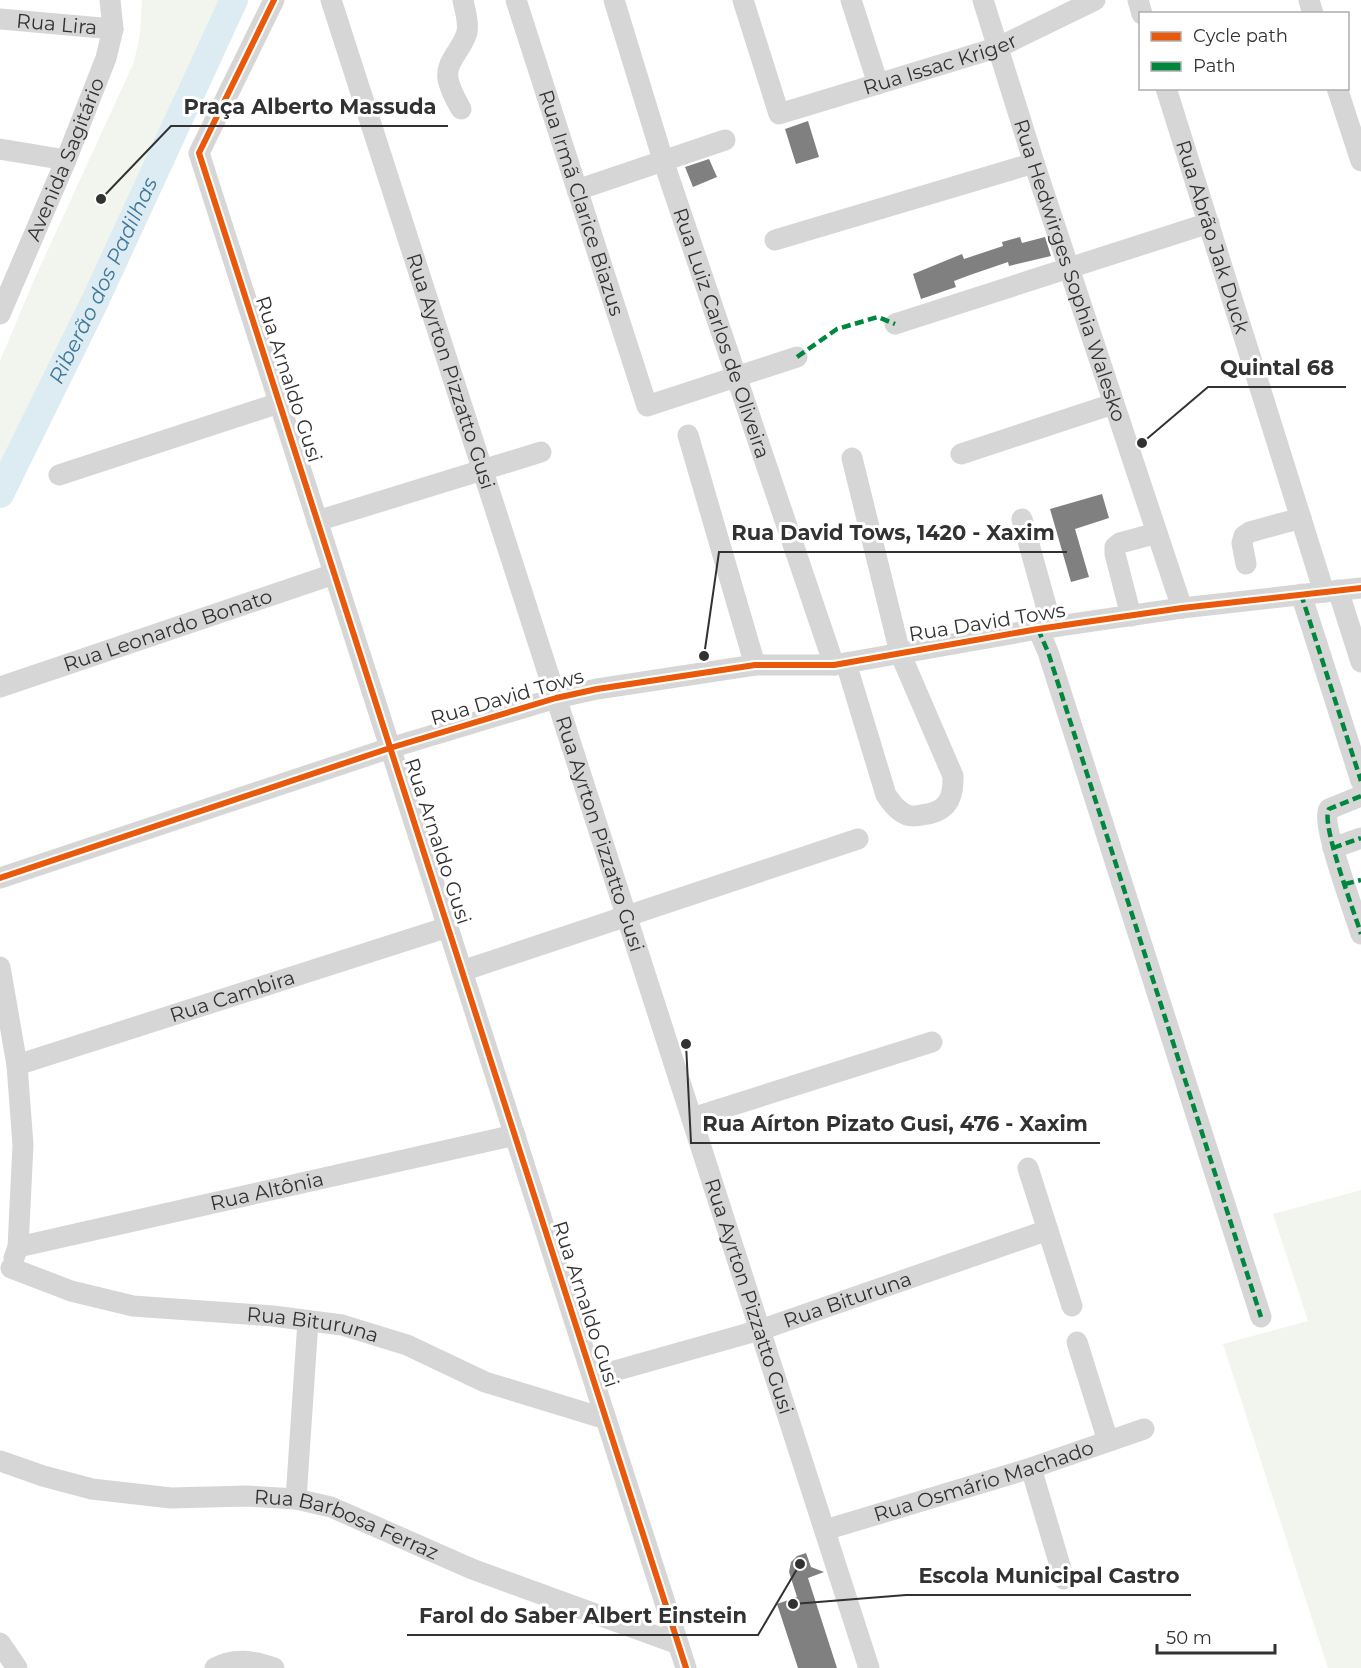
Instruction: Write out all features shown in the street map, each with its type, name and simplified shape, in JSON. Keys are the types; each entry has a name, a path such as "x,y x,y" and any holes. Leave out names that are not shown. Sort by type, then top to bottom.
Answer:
{"street":[{"name":"Avenida Sagitário","path":"0,314 66,160 106,58 113,29 110,0"},
{"name":"Rua Arnaldo Gusi","path":"274,0 199,153 686,1668"},
{"name":"Rua Ayrton Pizzatto Gusi","path":"331,0 869,1668"},
{"path":"461,109 451,90 448,78 449,66 466,34 468,22 463,0"},
{"name":"Rua Irmã Clarice Biazus","path":"516,0 647,406 736,376"},
{"name":"Rua Luiz Carlos de Oliveira","path":"614,0 663,160 736,376 886,795 897,809 910,816 934,814 951,799 954,791 953,777 900,653 852,458"},
{"name":"Rua Issac Kriger","path":"743,0 779,114 999,47 1095,0"},
{"path":"851,0 878,84"},
{"name":"Rua Hedwirges Sophia Walesko","path":"983,0 1113,404 1182,608"},
{"name":"Rua Lira","path":"0,19 113,29"},
{"name":"Rua Abrão Jak Duck","path":"1167,90 1301,518 1361,662"},
{"path":"1339,90 1361,161"},
{"path":"577,190 724,140"},
{"path":"0,149 66,160"},
{"path":"775,240 1034,162"},
{"path":"895,324 1209,223"},
{"path":"736,376 797,357"},
{"path":"59,475 279,403"},
{"path":"961,454 1113,404"},
{"path":"688,435 755,665"},
{"path":"317,521 540,452"},
{"path":"1246,564 1242,543 1244,536 1250,532 1301,518"},
{"path":"1022,519 1048,652 1261,1317"},
{"path":"1131,616 1115,547 1120,543 1157,533"},
{"name":"Rua Leonardo Bonato","path":"0,687 334,574"},
{"name":"Rua David Tows","path":"0,878 390,748 556,698 639,681 755,665 840,664 1045,628 1182,608 1361,588"},
{"path":"1301,594 1361,781"},
{"path":"1359,924 1353,882 1333,848 1326,816 1327,811 1361,796"},
{"path":"1333,848 1361,838"},
{"path":"462,971 858,839"},
{"name":"Rua Cambira","path":"16,1065 448,927"},
{"path":"0,967 16,1065 23,1145 18,1247 5,1272"},
{"path":"692,1118 932,1042"},
{"name":"Rua Altônia","path":"18,1247 515,1135"},
{"path":"1028,1168 1072,1306"},
{"name":"Rua Bituruna","path":"593,1377 760,1330 1048,1230"},
{"name":"Rua Bituruna","path":"5,1272 133,1306 273,1316 342,1325 407,1345 485,1382 606,1419"},
{"path":"296,1499 308,1321"},
{"path":"1077,1342 1108,1441"},
{"name":"Rua Osmário Machado","path":"825,1530 1031,1468 1144,1429"},
{"name":"Rua Barbosa Ferraz","path":"0,1461 43,1476 92,1489 171,1498 247,1496 296,1499 331,1507 472,1569 678,1644"},
{"path":"1031,1468 1064,1579"},
{"path":"0,1643 17,1668"},
{"path":"215,1668 237,1660 255,1662 274,1668"}],"shaded area":[{"path":"142,0 224,0 24,434 0,481 0,361 34,280 134,62 140,34"},
{"path":"1361,1190 1361,1668 1328,1668 1223,1344 1308,1321 1273,1214"}],"building":[{"path":"808,121 819,157 796,164 785,129"},
{"path":"709,159 717,177 693,187 685,167"},
{"path":"1020,237 1022,243 1045,237 1051,256 1009,266 1008,262 954,281 956,287 921,299 913,274 962,254 964,259 1003,246 1002,242"},
{"path":"1102,494 1109,518 1075,529 1089,577 1071,582 1050,509"},
{"path":"806,1553 811,1567 824,1572 808,1578 837,1668 798,1668 777,1604 797,1597 789,1572 791,1562 797,1556"}],"waterway":[{"name":"Riberão dos Padilhas","path":"0,494 95,301 234,0"}],"marked path":[{"path":"797,357 837,329 878,317 895,324"},
{"path":"1301,594 1361,781"},
{"path":"1038,629 1048,652 1261,1317"},
{"path":"1361,796 1329,809 1328,817 1334,849 1361,934"},
{"path":"1333,848 1361,838"},
{"path":"1345,884 1361,880"}],"cycle path":[{"path":"274,0 199,153 686,1668"},
{"path":"0,878 390,748 556,698 597,689 755,665 834,665 1038,629 1182,608 1361,588"}],"place":[{"name":"Praça Alberto Massuda","path":"101,199"},
{"name":"Quintal 68","path":"1142,443"},
{"name":"Rua David Tows, 1420 - Xaxim","path":"704,656"},
{"name":"Rua Aírton Pizato Gusi, 476 - Xaxim","path":"686,1044"},
{"name":"Farol do Saber Albert Einstein","path":"800,1564"},
{"name":"Escola Municipal Castro","path":"793,1604"}]}
